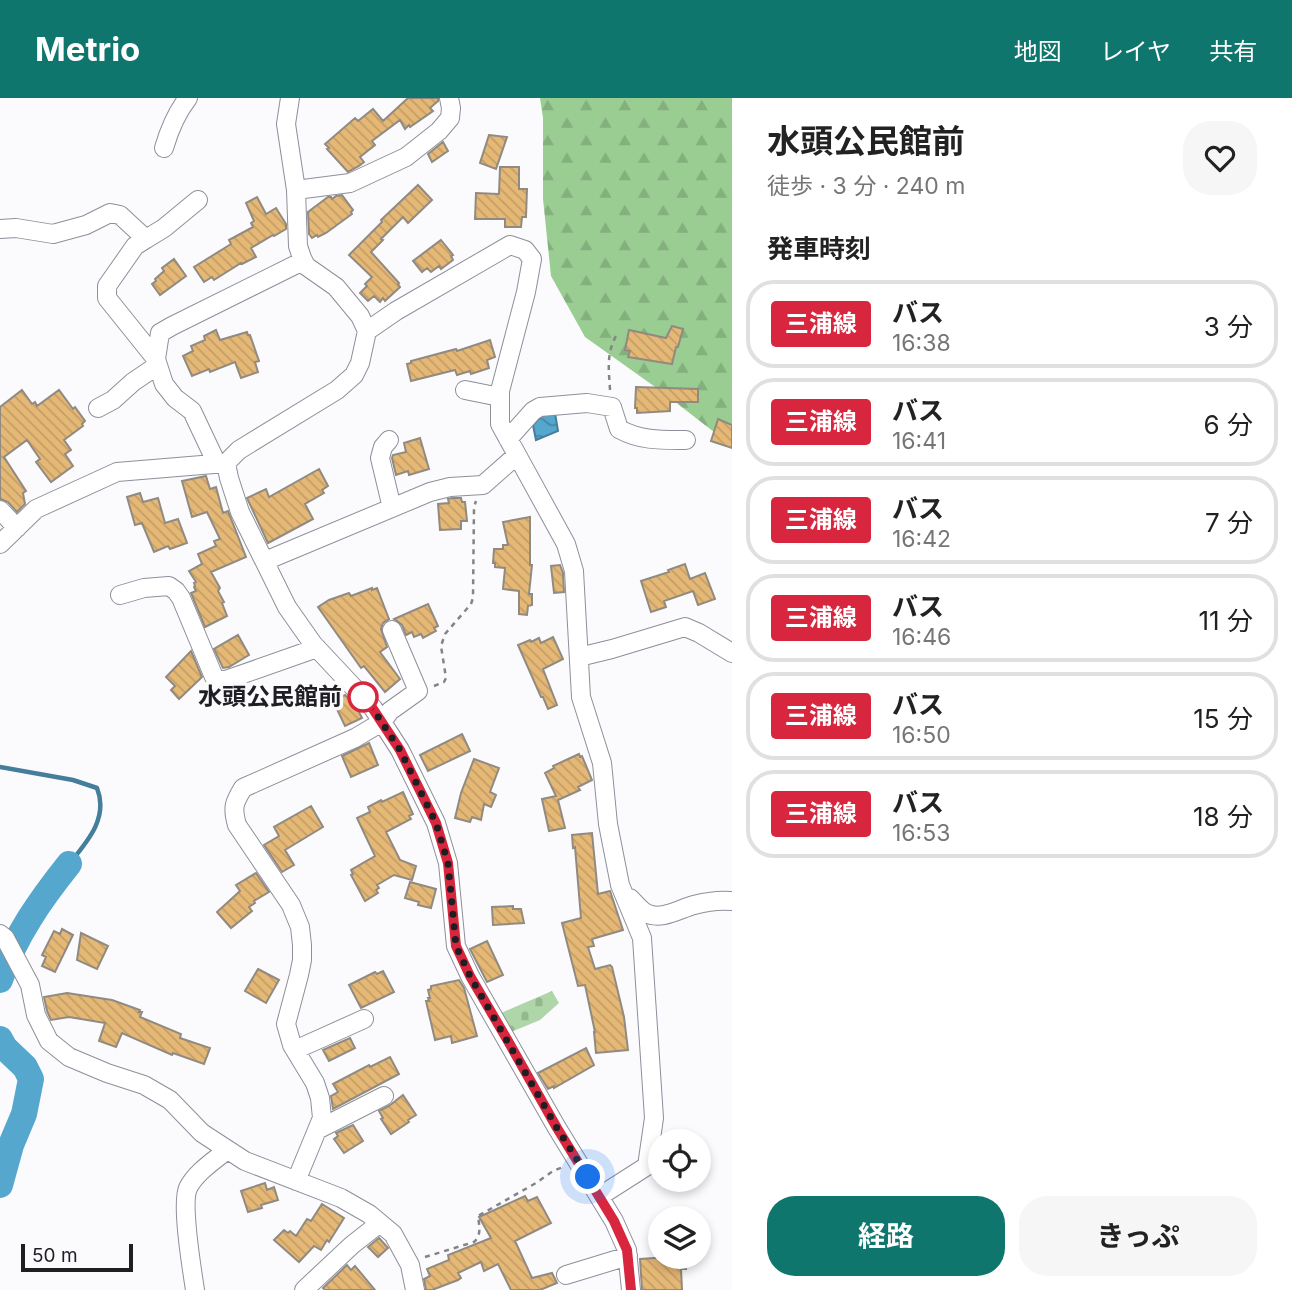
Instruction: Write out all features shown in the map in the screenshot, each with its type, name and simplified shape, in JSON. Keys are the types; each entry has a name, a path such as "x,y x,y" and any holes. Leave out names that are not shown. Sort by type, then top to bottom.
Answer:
{"street":[{"path":"164,148 188,98"},
{"path":"0,544 36,509 117,472 222,464 239,450 337,390 354,375 360,363 367,331 360,316 336,287 306,266 298,246 296,190 286,124 290,98"},
{"path":"296,190 349,183 406,157 439,131 450,118 449,98"},
{"path":"198,200 164,228 135,246 107,286 107,298 157,362 164,384 175,398 192,411 229,478 240,512 287,607 317,648 368,702 400,750 436,823 448,863 456,946 470,976 600,1196 627,1250 631,1290"},
{"path":"0,229 16,228 53,234 86,225 110,213 120,215 146,239"},
{"path":"367,331 396,310 510,245 525,250 532,259 500,391 500,424 566,544 574,571 581,697 602,763 608,824 621,887 642,938 654,1118 647,1166 600,1196"},
{"path":"98,408 113,400 157,362 160,333 303,261"},
{"path":"465,390 500,397"},
{"path":"508,439 533,411 540,407 587,403 612,407 619,429 629,435 645,439 686,440"},
{"path":"389,440 380,457 392,508"},
{"path":"265,561 430,492 450,487 483,485 517,455"},
{"path":"0,510 17,527"},
{"path":"120,595 144,588 169,586 176,591 214,677 223,681 317,648"},
{"path":"579,657 685,627 732,653"},
{"path":"296,1181 322,1118 315,1083 292,1045 286,1024 301,968 300,927 290,905 237,825 233,811 243,788 355,738 382,722 390,711 418,691 392,630"},
{"path":"621,887 644,913 653,916 695,905 732,901"},
{"path":"0,934 5,938 30,985 36,1015 49,1041 69,1057 144,1085 170,1100 202,1133 244,1161 341,1198 369,1214 393,1234 409,1262 415,1290"},
{"path":"295,1050 363,1019"},
{"path":"317,1130 384,1096"},
{"path":"195,1290 188,1240 187,1190 196,1177 227,1150"},
{"path":"304,1290 380,1223"},
{"path":"566,1275 628,1256"}],"path":[{"path":"612,407 608,359 611,346 617,337"},
{"path":"418,691 444,682 446,678 441,646 445,634 471,604 474,507 483,485"},
{"path":"409,1262 474,1242 480,1233 478,1216 576,1159"}],"green space":[{"path":"540,98 732,98 732,446 585,337 551,276 543,199 543,118"},
{"path":"552,991 559,1003 540,1020 511,1032 501,1013"}],"water":[{"path":"555,413 558,431 536,440 533,425 541,416"}],"building":[{"path":"408,98 438,98 438,101 430,108 433,111 410,127 409,125 405,129 400,120 372,141 375,145 360,157 364,162 359,166 348,172 327,149 329,148 325,144 355,118 358,121 373,109 383,121"},
{"path":"489,135 507,137 496,169 480,163"},
{"path":"443,142 448,151 432,162 428,154"},
{"path":"500,167 519,167 519,189 527,189 526,217 522,217 521,227 505,227 505,219 475,219 476,193 499,194"},
{"path":"418,185 432,200 408,223 403,217 371,252 400,287 385,301 383,298 380,302 374,296 368,301 360,293 372,277 349,255"},
{"path":"342,195 353,210 352,214 326,233 312,238 309,234 308,212 328,197 332,199"},
{"path":"257,197 266,214 276,208 286,224 286,229 251,248 256,257 214,280 212,277 204,282 194,267 231,244 229,240 253,227 251,223 254,221 246,203"},
{"path":"441,240 453,255 453,260 441,269 439,266 431,272 427,268 422,272 413,261"},
{"path":"174,259 186,276 160,295 152,284 164,271 162,268"},
{"path":"672,326 683,329 672,364 628,357 630,351 625,350 629,330 666,338"},
{"path":"216,330 220,340 247,332 250,335 259,361 255,362 258,372 241,378 235,362 192,376 183,356 193,351 191,346 205,340 204,336"},
{"path":"490,340 495,357 487,360 489,368 457,375 455,370 411,381 407,364 411,361 456,349 457,351"},
{"path":"636,387 698,389 698,402 670,402 670,411 637,413"},
{"path":"22,390 32,404 35,402 37,406 59,390 85,421 83,426 64,440 71,450 65,454 73,466 51,482 36,462 40,459 27,440 4,457 26,491 23,493 25,504 17,512 8,502 0,499 0,407"},
{"path":"718,419 732,425 732,448 711,441"},
{"path":"420,438 429,469 409,475 408,471 396,475 393,455 406,452 404,443"},
{"path":"319,469 328,486 322,490 324,493 305,504 313,519 268,543 247,498 266,489 269,497"},
{"path":"206,476 210,489 216,487 223,513 228,511 246,557 211,572 220,588 218,591 227,616 205,627 191,593 196,591 196,582 189,571 202,564 198,554 216,546 214,541 220,539 207,512 192,517 182,481"},
{"path":"140,493 143,502 158,498 165,523 178,519 187,543 170,549 168,546 154,552 142,523 135,525 127,497"},
{"path":"461,498 462,502 465,502 467,521 461,521 461,529 440,530 438,504 449,503 448,499"},
{"path":"530,517 532,565 529,594 532,594 532,605 528,606 527,615 519,614 519,591 503,589 505,568 495,567 493,563 494,549 503,549 503,545 508,545 503,522"},
{"path":"685,564 690,579 705,573 715,599 698,605 693,591 664,601 666,607 651,612 641,581"},
{"path":"560,565 564,592 554,593 551,566"},
{"path":"377,588 389,619 383,623 381,629 387,647 380,652 400,679 385,692 364,666 361,668 318,607 329,600"},
{"path":"428,604 438,626 434,628 436,631 423,638 421,634 414,637 412,632 406,635 402,625 394,619"},
{"path":"238,635 249,655 223,668 214,649"},
{"path":"553,637 563,659 543,669 557,705 548,709 518,645 539,638 541,643"},
{"path":"191,651 202,677 179,699 171,690 175,686 166,677"},
{"path":"345,695 356,706 362,718 345,726 333,701"},
{"path":"462,734 470,751 428,771 420,755"},
{"path":"369,743 378,765 351,777 342,756"},
{"path":"579,754 592,780 578,787 580,790 558,800 565,828 549,831 542,799 556,796 545,773 554,768 553,766"},
{"path":"474,759 499,768 490,792 496,795 491,807 484,804 481,820 472,817 470,822 455,818"},
{"path":"403,792 413,814 409,816 411,819 386,832 400,860 416,866 412,880 394,875 377,885 378,893 365,901 351,870 375,856 357,818 370,812 368,807"},
{"path":"311,806 323,827 285,850 294,865 282,872 264,845 279,836 274,827"},
{"path":"592,833 598,894 610,891 623,930 592,939 594,946 588,947 595,969 610,965 612,967 624,1017 628,1050 596,1053 595,1032 585,985 578,986 562,923 581,918 572,835"},
{"path":"256,873 269,892 254,901 249,907 252,911 231,928 217,912 240,891 236,885"},
{"path":"410,882 436,889 431,908 405,898"},
{"path":"513,906 513,909 521,909 524,923 493,925 492,907"},
{"path":"62,929 73,935 55,972 42,966 46,957 42,955 54,931 60,934"},
{"path":"81,933 108,946 97,969 77,960"},
{"path":"487,941 503,975 487,982 470,949"},
{"path":"258,969 279,980 266,1003 245,991"},
{"path":"383,971 394,992 361,1008 349,985 375,972 377,974"},
{"path":"459,980 464,988 477,1036 452,1043 451,1036 435,1040 426,1001 430,998 428,990 431,986"},
{"path":"67,993 112,1000 140,1010 140,1017 181,1034 180,1038 210,1048 204,1064 173,1053 172,1055 122,1033 116,1047 99,1041 105,1023 69,1017 51,1020 44,997"},
{"path":"350,1038 355,1048 329,1061 323,1050"},
{"path":"586,1048 594,1065 548,1089 538,1073"},
{"path":"390,1057 399,1074 333,1109 331,1096 338,1092 333,1084"},
{"path":"403,1095 416,1115 391,1134 379,1111"},
{"path":"353,1125 363,1141 344,1153 334,1139 338,1136 336,1133"},
{"path":"265,1183 267,1190 274,1187 278,1200 248,1212 241,1191"},
{"path":"525,1196 528,1201 537,1197 551,1223 515,1241 532,1278 552,1273 557,1283 540,1290 511,1290 498,1264 484,1271 481,1262 458,1273 461,1278 458,1280 426,1290 424,1279 430,1276 427,1269 449,1260 448,1255 491,1238 479,1217"},
{"path":"322,1204 344,1218 321,1250 314,1246 299,1262 274,1240 284,1230 296,1236 307,1219 311,1221"},
{"path":"379,1238 388,1248 378,1257 368,1247"},
{"path":"648,1258 648,1269 681,1269 682,1290 642,1290 640,1259"},
{"path":"347,1265 351,1270 355,1266 375,1290 325,1290 323,1288"}],"waterway":[{"path":"0,767 73,780 97,788 100,799 98,819 89,838 69,864"},
{"path":"0,980 29,919 69,864"},
{"path":"0,1039 5,1048 25,1067 31,1079 24,1114 11,1145 0,1185"}],"bus line":[{"name":"三浦線","path":"363,696 400,750 436,823 448,863 456,946 470,976 557,1128 614,1221 627,1250 631,1290"}],"place":[{"name":"水頭公民館前","path":"363,697"}],"route":[{"path":"363,697 400,750 436,823 448,863 456,946 470,976 588,1177"}]}
